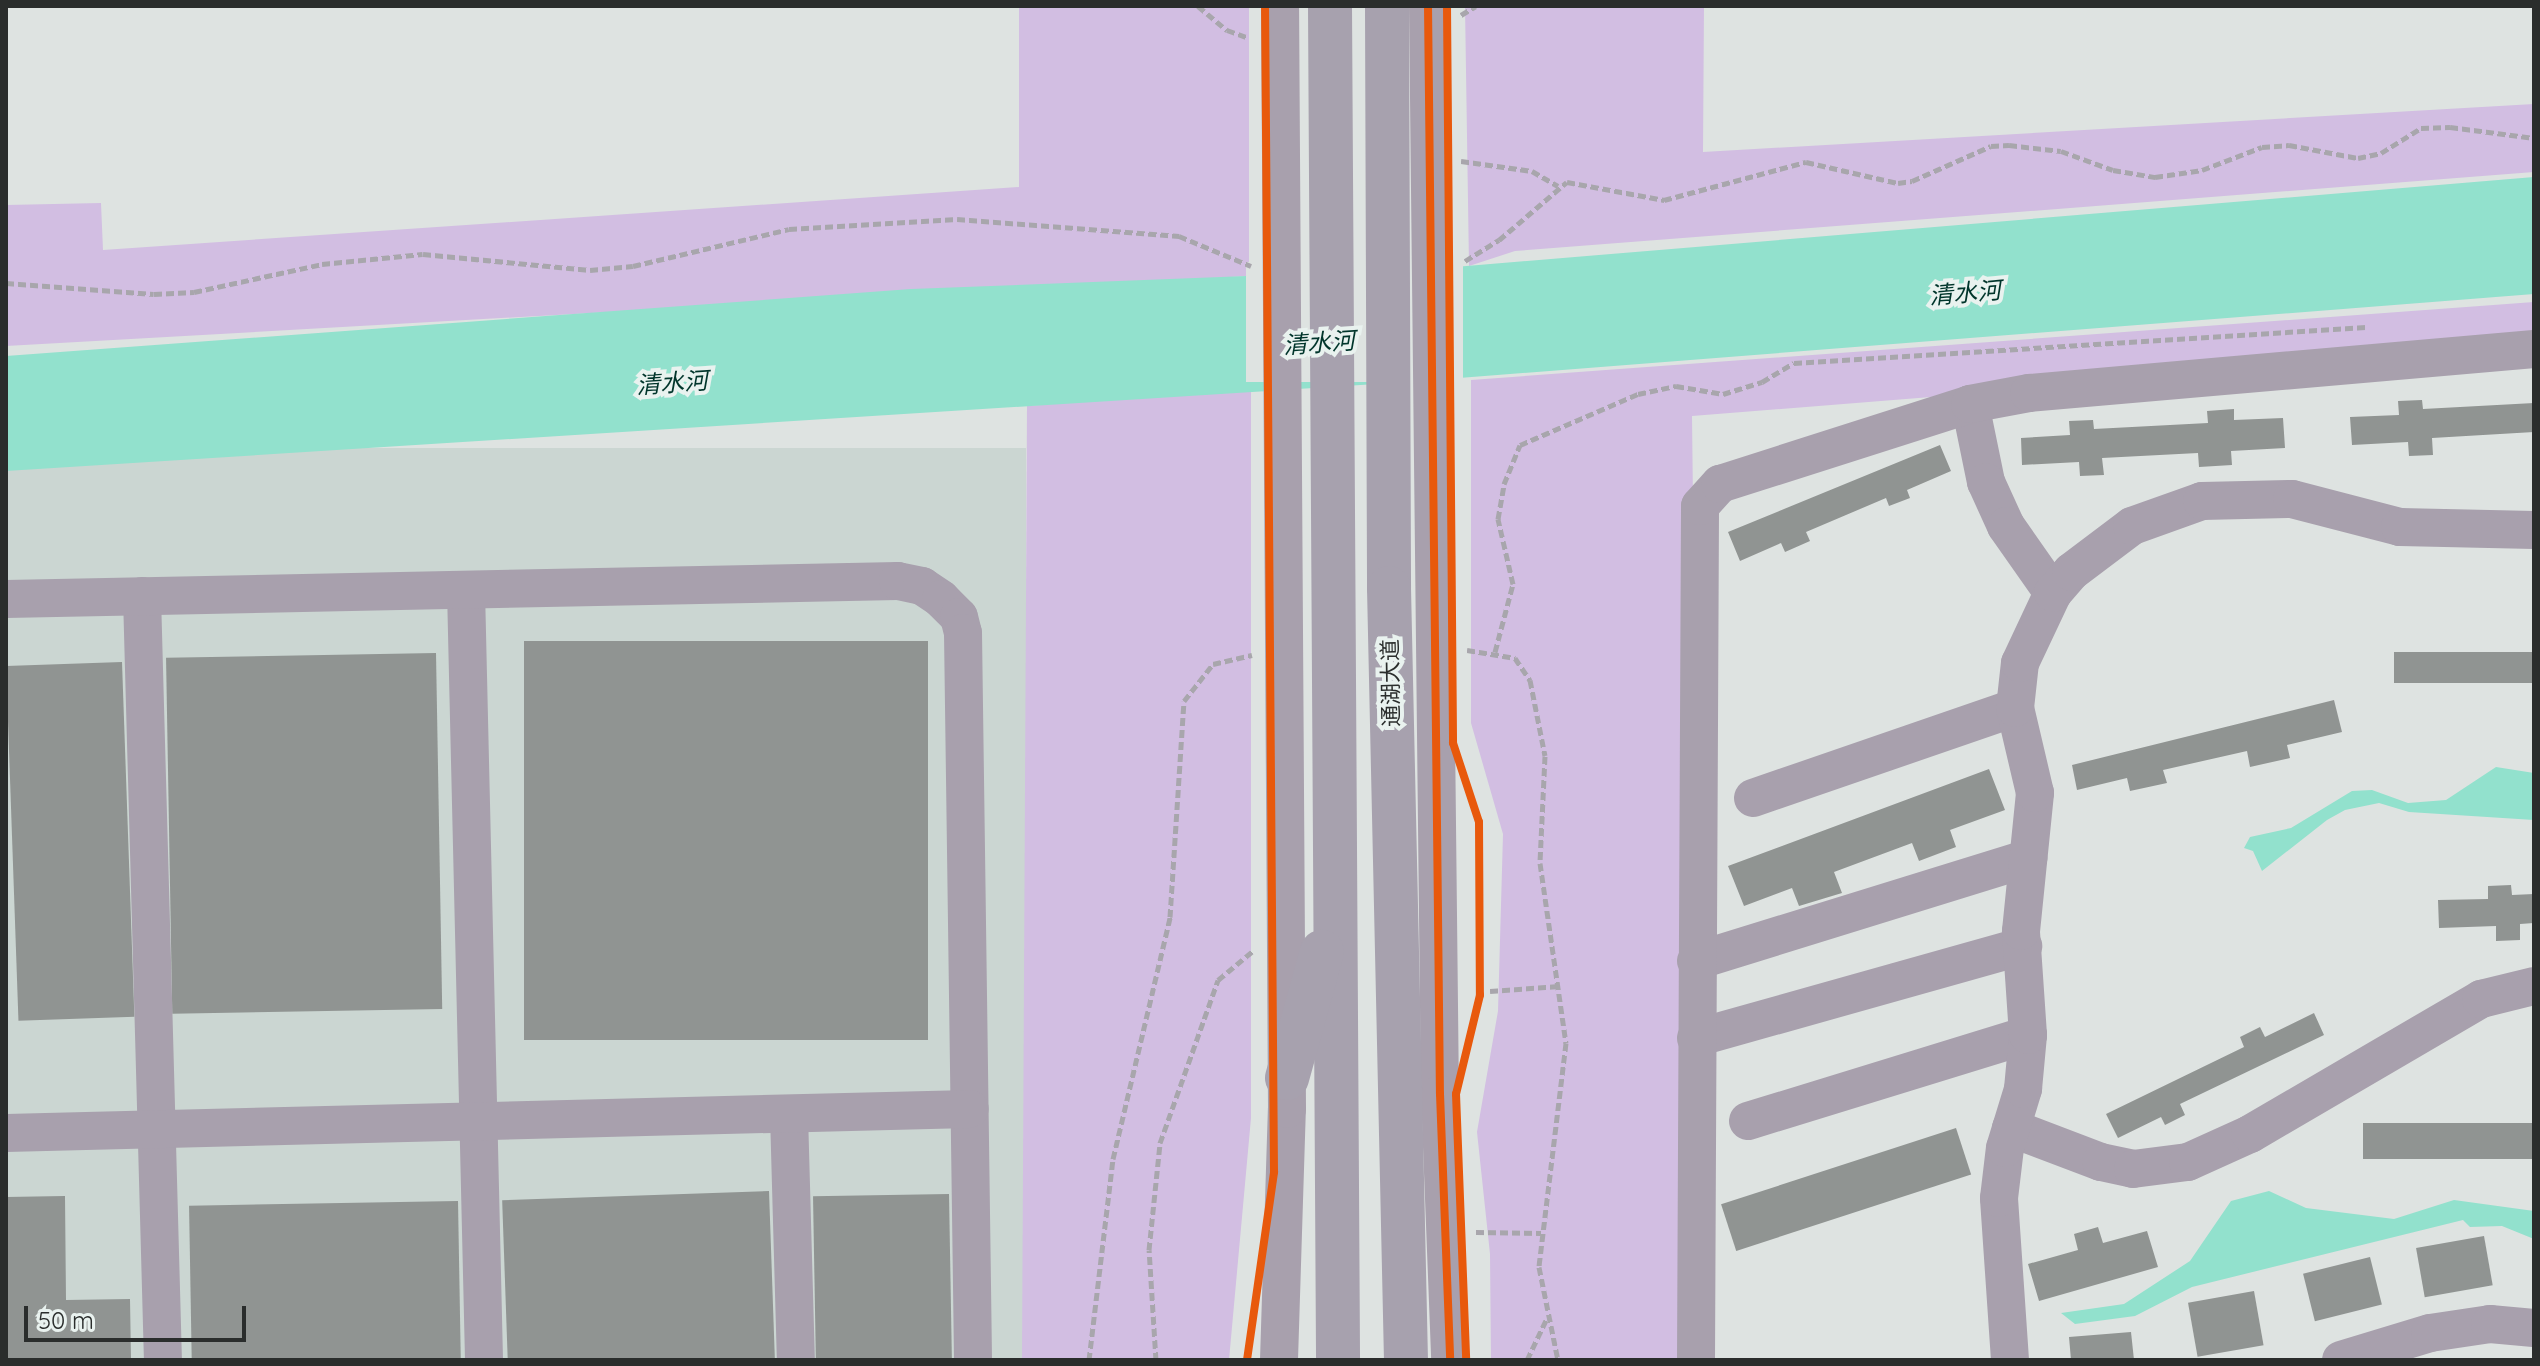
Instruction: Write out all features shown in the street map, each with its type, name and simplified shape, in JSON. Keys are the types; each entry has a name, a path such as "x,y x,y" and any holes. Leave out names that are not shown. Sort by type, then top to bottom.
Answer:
{"main road":[{"path":"1330,6 1337,599 1338,1360"},
{"name":"通湖大道","path":"1387,6 1409,225 1389,588 1406,1360"},
{"path":"1287,1078 1337,900"},
{"path":"1406,1315 1419,1360"}],"street":[{"path":"1279,1360 1287,1078 1280,6"},
{"path":"1428,6 1409,225 1435,584 1440,1094 1450,1360"},
{"path":"1696,1360 1700,506 1720,484 1970,404 2029,393 2534,349"},
{"path":"1970,404 1986,482 2006,526 2053,593"},
{"path":"2010,1360 1999,1198 2011,1128 2023,1089 2028,1035 2023,946 2035,793 2015,708 2020,663 2053,593 2071,572 2132,526 2202,501 2292,499 2400,527 2534,530"},
{"path":"6,599 898,581 922,586 959,617 973,1360"},
{"path":"466,590 484,1360"},
{"path":"142,596 163,1360"},
{"path":"1753,798 2015,708"},
{"path":"1696,961 2028,858"},
{"path":"1696,1038 2023,946"},
{"path":"2011,1128 2123,1167 2188,1162 2250,1134 2481,999 2534,986"},
{"path":"1748,1121 2028,1035"},
{"path":"6,1133 970,1109"},
{"path":"789,1114 796,1360"},
{"path":"2341,1360 2430,1333 2490,1324 2534,1328"}],"path":[{"path":"1198,6 1227,30 1252,39"},
{"path":"1448,160 1532,171 1558,186 1587,185 1664,200 1806,162 1898,183 1991,146 2061,151 2135,175 2178,176 2262,147 2289,145 2358,158 2381,153 2421,128 2534,138"},
{"path":"1449,261 1465,261 1499,240 1558,186"},
{"path":"6,283 154,294 194,292 322,264 423,254 590,270 633,266 789,229 957,219 1179,236 1218,249 1242,266 1258,266"},
{"path":"1452,649 1515,658 1530,680 1545,756 1540,863 1566,1043 1539,1267 1558,1360"},
{"path":"1089,1360 1113,1159 1170,917 1184,701 1213,664 1259,654"},
{"path":"1156,1360 1149,1250 1160,1143 1182,1068 1218,980 1241,957 1262,946"},
{"path":"1480,979 1480,995"},
{"path":"1490,991 1560,986"},
{"path":"1463,1232 1541,1233"},
{"path":"1527,1360 1547,1318"}],"shaded area":[{"path":"1019,6 1249,6 1249,276 6,346 6,205 101,203 103,250 1019,187"},
{"path":"1465,6 1704,6 1703,152 2534,104 2534,172 1515,251 1469,266"},
{"path":"2534,302 2534,349 1692,416 1703,1360 1491,1360 1490,1254 1477,1132 1498,1011 1503,834 1471,723 1471,380"},
{"path":"1251,389 1251,1118 1229,1360 1022,1360 1027,406"},
{"path":"6,448 1026,448 1026,1360 6,1360"}],"water":[{"name":"清水河","path":"2534,177 2534,294 1408,382 6,471 6,356 911,289 1431,269"},
{"path":"2496,767 2534,773 2534,820 2409,812 2379,803 2345,810 2327,820 2262,871 2253,851 2244,848 2250,837 2291,828 2352,791 2372,790 2408,803 2446,800"},
{"path":"2269,1191 2306,1208 2394,1219 2454,1200 2534,1211 2534,1239 2502,1226 2470,1227 2463,1220 2192,1287 2135,1316 2075,1324 2061,1313 2124,1304 2190,1261 2231,1201"}],"pier":[{"path":"1246,262 1463,262 1463,382 1246,382"}],"building":[{"path":"2422,400 2423,409 2534,403 2534,432 2432,438 2433,455 2409,456 2408,442 2352,445 2350,417 2399,415 2398,401"},
{"path":"2234,409 2234,420 2283,418 2285,448 2231,451 2232,465 2199,467 2198,453 2102,458 2104,475 2080,476 2079,462 2022,465 2021,438 2070,435 2069,421 2093,420 2094,429 2208,423 2207,411"},
{"path":"1940,445 1951,471 1907,490 1910,498 1889,506 1886,498 1806,532 1810,541 1785,552 1781,543 1740,561 1728,532"},
{"path":"524,641 928,641 928,1040 524,1040"},
{"path":"2394,652 2534,652 2534,683 2394,683"},
{"path":"436,653 442,1009 172,1014 166,658"},
{"path":"122,662 134,1017 18,1021 6,666"},
{"path":"2334,700 2342,732 2287,745 2290,758 2250,767 2247,751 2163,770 2167,783 2130,791 2127,778 2077,790 2072,765"},
{"path":"1989,769 2005,810 1950,830 1956,847 1919,861 1912,843 1834,872 1842,893 1799,906 1792,888 1744,906 1728,866"},
{"path":"2511,885 2512,895 2534,894 2534,923 2520,924 2520,940 2496,941 2496,926 2439,928 2438,900 2488,899 2488,886"},
{"path":"2314,1013 2324,1035 2180,1104 2185,1115 2165,1125 2161,1117 2118,1138 2106,1114 2244,1047 2240,1037 2260,1027 2265,1037"},
{"path":"2363,1123 2534,1123 2534,1159 2363,1159"},
{"path":"1956,1128 1971,1175 1736,1251 1721,1204"},
{"path":"769,1191 775,1360 508,1360 502,1200"},
{"path":"949,1194 952,1360 816,1360 813,1196"},
{"path":"65,1196 66,1300 130,1299 131,1360 6,1360 6,1197"},
{"path":"458,1201 461,1360 192,1360 189,1206"},
{"path":"2098,1227 2103,1243 2147,1231 2158,1267 2039,1301 2028,1264 2078,1250 2074,1234"},
{"path":"2484,1236 2493,1285 2425,1297 2416,1248"},
{"path":"2370,1257 2382,1305 2315,1321 2303,1274"},
{"path":"2254,1291 2264,1345 2198,1357 2188,1303"},
{"path":"2131,1332 2134,1360 2071,1360 2069,1337"}],"cycle path":[{"path":"1247,1360 1274,1172 1265,6"},
{"path":"1428,6 1440,1094 1450,1360"},
{"path":"1447,6 1453,743 1479,822 1480,995 1456,1094 1466,1360"}]}
